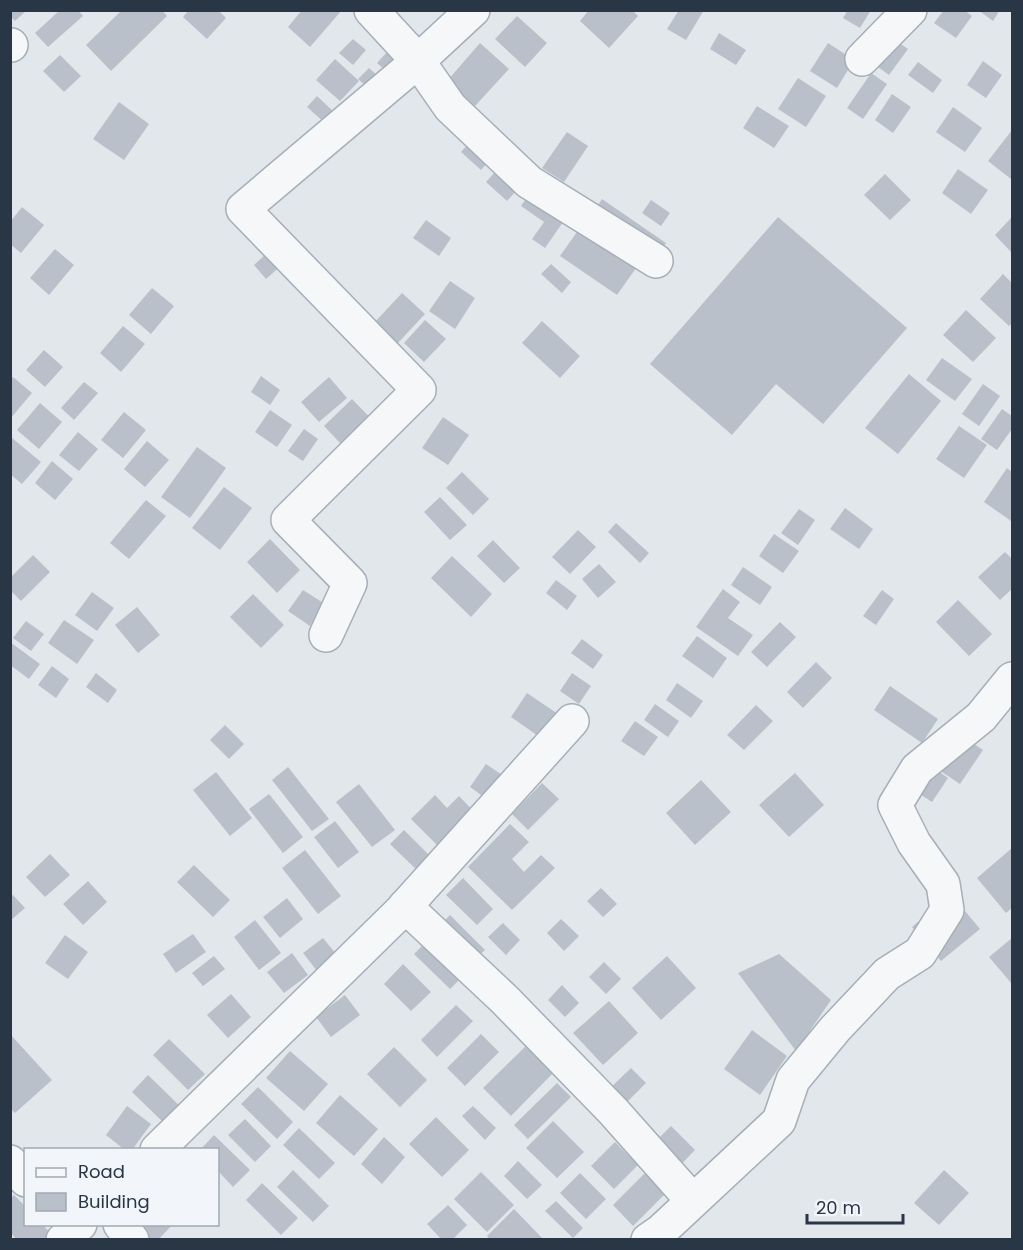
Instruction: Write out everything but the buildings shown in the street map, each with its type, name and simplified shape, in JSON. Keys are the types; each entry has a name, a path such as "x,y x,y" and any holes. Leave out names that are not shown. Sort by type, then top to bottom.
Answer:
{"street":[{"path":"371,10 418,61 450,107 529,182 656,261"},
{"path":"326,635 350,584 288,519 420,390 243,209 418,61 474,10"},
{"path":"862,59 910,10"},
{"path":"648,1239 661,1231 779,1121 793,1080 887,974 920,953 946,910 943,884 915,843 895,805 917,769 981,717 1012,679"},
{"path":"158,1148 405,906 572,721"},
{"path":"405,906 505,1000 605,1102 693,1201"},
{"path":"10,1162 24,1178"},
{"path":"122,1226 132,1239"}]}
